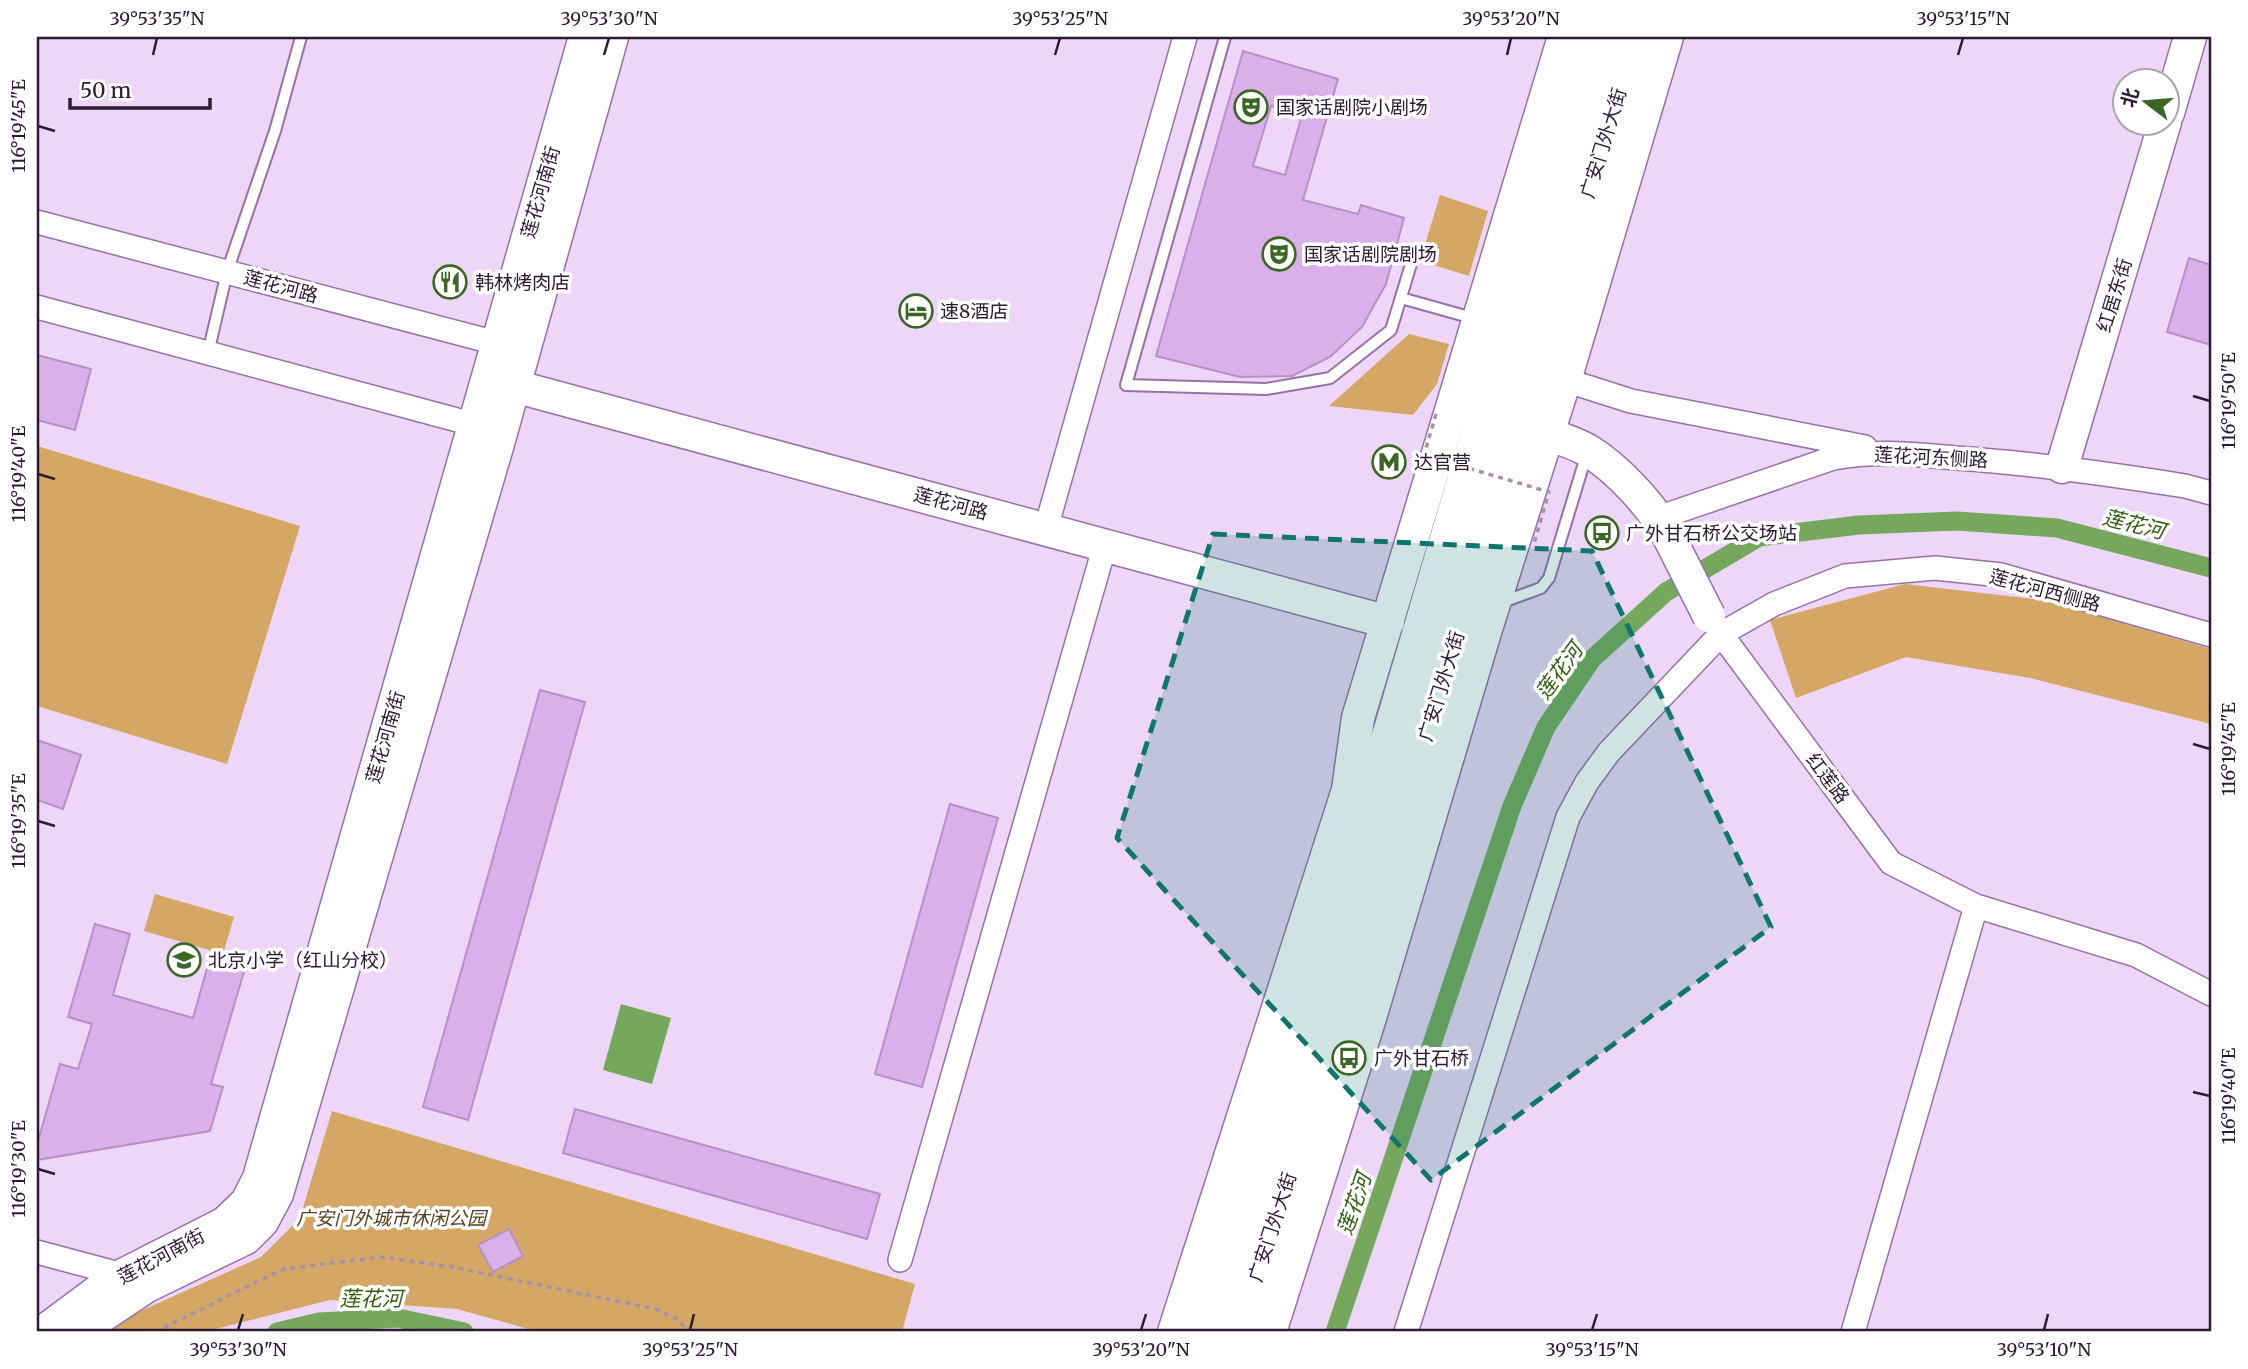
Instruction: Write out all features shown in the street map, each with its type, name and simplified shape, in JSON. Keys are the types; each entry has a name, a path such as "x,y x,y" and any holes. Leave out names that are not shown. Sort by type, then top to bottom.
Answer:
{"highway":[{"name":"广安门外大街","path":"1200,1332 1393,730 1597,37"},
{"name":"广安门外大街","path":"1238,1332 1356,967 1480,602 1531,438 1541,351 1619,141 1634,37"},
{"path":"1541,351 1565,380"}],"street":[{"name":"莲花河南街","path":"78,1332 147,1286 246,1238 271,1208 285,1171 511,346 585,37"},
{"name":"莲花河南街","path":"43,1332 123,1275 225,1223 247,1202 259,1178 488,428 514,386 511,346 612,37"},
{"path":"1045,528 1185,37"},
{"path":"1174,1332 1348,790 1358,718 1564,37"},
{"path":"1531,438 1565,380 1619,141 1667,37"},
{"path":"2182,66 2190,37"},
{"name":"红居东街","path":"2062,467 2161,136"},
{"name":"莲花河路","path":"37,222 511,346"},
{"path":"37,307 488,428"},
{"path":"1565,380 1631,401 1892,452"},
{"name":"莲花河路","path":"514,386 1388,622"},
{"name":"红莲路","path":"1531,438 1588,451 1637,494 1663,527 1715,625 1891,863 1976,906 2136,955 2211,994"},
{"name":"莲花河东侧路","path":"1663,527 1833,458 1862,453 1892,452 2062,467 2185,486 2211,493"},
{"path":"900,1260 1105,545"},
{"name":"莲花河西侧路","path":"1406,1332 1568,817 1587,782 1609,752 1715,625 1845,576 1936,568 2001,575 2211,635"},
{"name":"广安门外大街","path":"1270,1332 1376,996 1480,602"},
{"path":"1853,1332 1976,906"},
{"path":"37,1252 123,1275"}],"lane":[{"path":"208,353 227,272 275,131 301,37"},
{"path":"1225,37 1126,385 1266,389 1330,378 1391,330 1412,261"},
{"path":"1401,298 1479,320"},
{"path":"1480,602 1532,593 1541,588 1549,578 1588,451"}],"path":[{"path":"1436,414 1424,455 1549,492 1533,547"},
{"path":"155,1332 283,1269 382,1257 452,1267 656,1309 677,1319 689,1332"}],"highlighted area":[{"path":"1213,534 1592,551 1771,927 1431,1180 1117,838"}],"green space":[{"path":"1440,195 1488,211 1469,276 1420,261"},
{"path":"1409,334 1449,344 1437,384 1413,415 1329,406"},
{"path":"37,446 300,526 227,764 37,706"},
{"path":"1905,584 2043,600 2211,649 2211,724 2030,678 1906,657 1796,698 1770,620"},
{"path":"155,894 234,917 223,954 144,931"},
{"name":"广安门外城市休闲公园","path":"332,1111 915,1284 902,1332 539,1332 457,1309 330,1300 203,1332 108,1332 125,1318 261,1257 300,1218"}],"shaded area":[{"path":"621,1004 671,1018 652,1084 603,1070"}],"building":[{"path":"1243,51 1338,79 1303,200 1358,214 1361,205 1404,218 1386,284 1362,327 1330,357 1292,376 1240,377 1156,356","holes":["1271,106 1302,115 1285,175 1253,166"]},
{"path":"2189,258 2211,265 2211,345 2167,332"},
{"path":"37,355 91,369 75,430 37,420"},
{"path":"540,690 585,702 468,1120 423,1107"},
{"path":"37,740 81,755 63,809 37,800"},
{"path":"950,804 998,818 922,1087 875,1074"},
{"path":"95,924 130,934 113,995 193,1018 210,958 245,968 211,1084 223,1087 210,1131 37,1160 37,1145 60,1064 78,1069 92,1024 68,1017"},
{"path":"575,1109 880,1194 867,1239 563,1153"},
{"path":"509,1229 523,1256 493,1272 478,1245"}],"waterway":[{"name":"莲花河","path":"1335,1332 1512,806 1546,727 1592,659 1666,592 1759,537 1859,525 1957,521 2057,528 2211,568"},
{"name":"莲花河","path":"277,1332 319,1322 398,1318 464,1332"}],"place":[{"name":"国家话剧院小剧场","path":"1251,107"},
{"name":"国家话剧院剧场","path":"1279,254"},
{"name":"韩林烤肉店","path":"450,282"},
{"name":"速8酒店","path":"916,311"},
{"name":"达官营","path":"1389,462"},
{"name":"广外甘石桥公交场站","path":"1602,533"},
{"name":"北京小学（红山分校）","path":"184,960"},
{"name":"广外甘石桥","path":"1349,1058"}]}
